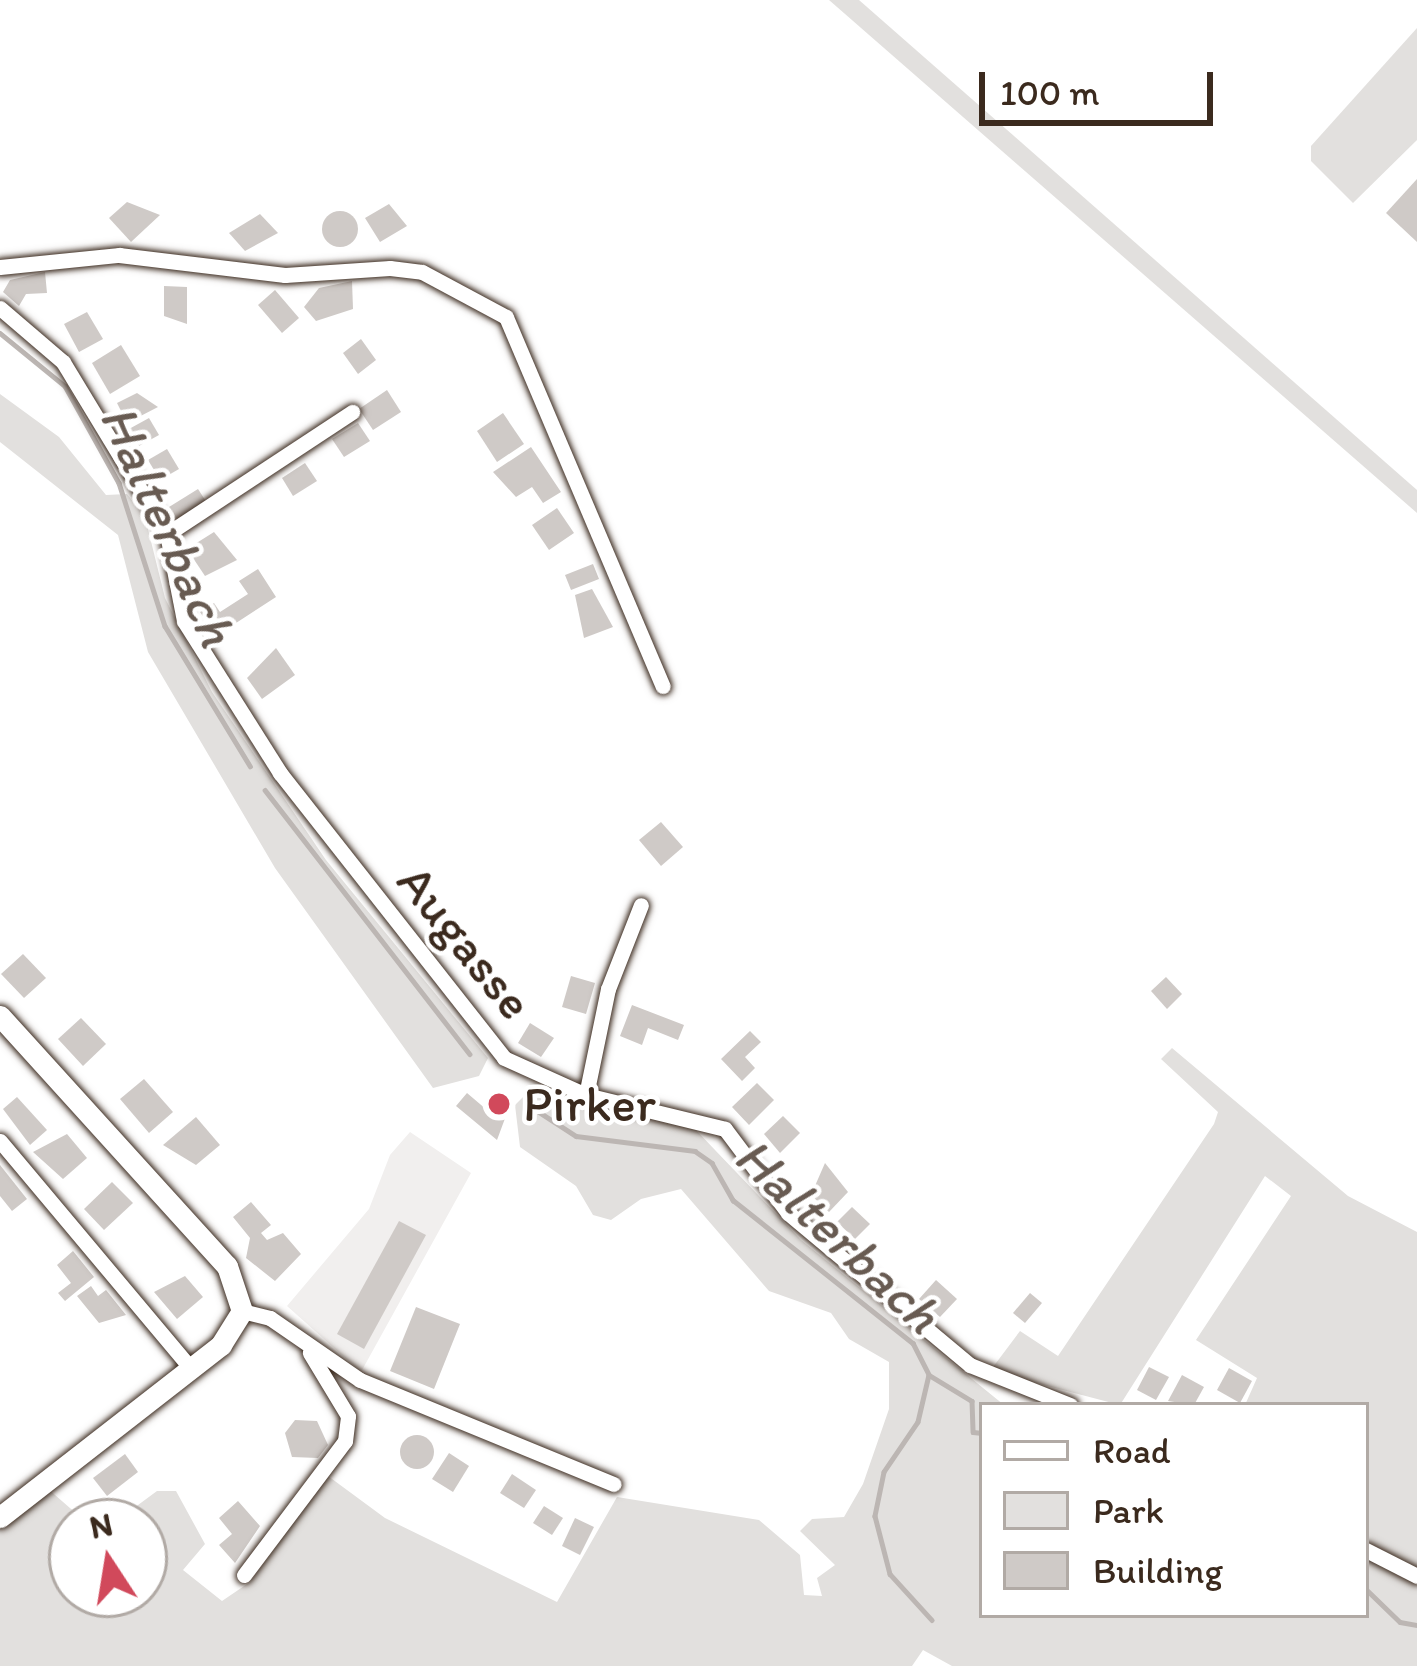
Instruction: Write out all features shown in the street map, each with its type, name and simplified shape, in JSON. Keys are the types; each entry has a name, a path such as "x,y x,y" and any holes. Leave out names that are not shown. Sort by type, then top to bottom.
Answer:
{"street":[{"path":"0,267 119,255 285,274 390,268 422,272 506,316 663,686"},
{"name":"Augasse","path":"0,308 63,362 167,534 184,621 280,773 504,1058 586,1095 725,1129 788,1213 970,1366 1062,1402"},
{"path":"167,534 352,412"},
{"path":"586,1095 608,988 641,904"},
{"path":"0,1016 227,1266 242,1311 233,1332 191,1369 0,1516"},
{"path":"0,1141 191,1369"},
{"path":"242,1311 277,1322 310,1353 348,1416 345,1441 244,1575"},
{"path":"310,1353 531,1458 613,1484"},
{"path":"1369,1552 1417,1576"}],"shaded area":[{"path":"410,1132 471,1173 361,1372 287,1306 369,1209 390,1155"}],"green space":[{"path":"829,0 859,0 1417,490 1417,513"},
{"path":"1417,28 1417,140 1353,203 1311,161 1311,146"},
{"path":"0,394 59,437 106,495 127,494 145,517 165,598 212,692 326,860 488,1058 479,1076 433,1088 275,868 148,652 118,535 0,442"},
{"path":"1172,1048 1348,1196 1417,1232 1417,1666 952,1666 923,1650 912,1666 0,1666 0,1529 47,1488 58,1498 48,1498 48,1618 168,1618 168,1498 148,1498 157,1491 176,1491 205,1544 183,1570 222,1601 250,1582 328,1476 385,1518 557,1602 617,1497 759,1520 800,1555 804,1595 822,1596 817,1578 835,1565 800,1531 812,1519 844,1517 863,1484 889,1409 889,1362 849,1339 831,1313 769,1291 681,1189 641,1199 611,1220 593,1215 576,1186 520,1147 515,1105 529,1091 694,1128 801,1240 1000,1402 979,1402 979,1618 1369,1618 1369,1402 1246,1402 1257,1378 1196,1340 1291,1196 1265,1176 1122,1402 990,1371 1020,1331 1058,1356 1218,1112 1161,1059"}],"building":[{"path":"1417,179 1417,242 1386,213"},
{"path":"127,202 160,215 131,242 109,218"},
{"path":"389,204 407,226 380,242 365,218"},
{"path":"340,211 352,217 358,229 352,241 340,247 328,241 322,229 328,217"},
{"path":"260,214 278,233 245,251 229,233"},
{"path":"45,272 47,293 26,294 19,306 3,292 10,280"},
{"path":"352,281 353,309 316,321 304,307 319,288"},
{"path":"164,286 187,287 187,324 164,316"},
{"path":"275,290 299,318 282,333 258,305"},
{"path":"87,312 103,339 79,352 64,324"},
{"path":"361,339 376,360 358,374 343,353"},
{"path":"121,345 140,376 110,394 92,363"},
{"path":"387,390 401,412 373,430 359,409"},
{"path":"137,393 158,407 127,423 117,403"},
{"path":"503,413 524,444 497,462 477,431"},
{"path":"149,418 159,435 139,446 129,429"},
{"path":"358,423 370,441 344,457 332,439"},
{"path":"531,447 561,492 543,503 532,487 516,497 493,472"},
{"path":"167,449 179,469 160,480 148,460"},
{"path":"305,463 317,481 293,496 282,478"},
{"path":"198,489 207,503 178,521 169,507"},
{"path":"557,508 574,533 549,550 532,525"},
{"path":"214,532 237,560 205,576 187,549"},
{"path":"593,564 599,579 571,590 565,575"},
{"path":"258,569 276,597 216,636 200,612 214,603 220,612 248,594 239,581"},
{"path":"592,589 613,627 584,638 575,595"},
{"path":"276,648 295,675 262,699 247,678"},
{"path":"661,822 683,847 661,866 639,840"},
{"path":"23,954 46,978 24,998 1,974"},
{"path":"571,976 595,983 586,1014 562,1007"},
{"path":"1166,977 1182,994 1167,1009 1151,991"},
{"path":"632,1005 684,1025 678,1040 648,1028 642,1045 620,1036"},
{"path":"81,1018 106,1044 83,1066 58,1039"},
{"path":"530,1023 554,1038 541,1057 518,1043"},
{"path":"750,1031 761,1042 745,1057 755,1068 742,1081 721,1059"},
{"path":"144,1079 173,1112 149,1133 120,1099"},
{"path":"757,1083 774,1100 749,1125 732,1107"},
{"path":"467,1093 487,1110 499,1096 510,1105 497,1140 456,1106"},
{"path":"17,1097 47,1130 30,1145 3,1109"},
{"path":"783,1116 800,1133 780,1153 764,1134"},
{"path":"196,1117 220,1145 196,1165 163,1145"},
{"path":"67,1134 87,1158 63,1179 33,1152"},
{"path":"825,1163 848,1192 829,1212 811,1195"},
{"path":"0,1165 27,1199 12,1211 0,1196"},
{"path":"112,1182 133,1203 104,1230 84,1209"},
{"path":"251,1202 271,1225 261,1233 267,1240 283,1233 301,1254 275,1281 246,1258 250,1238 233,1217"},
{"path":"852,1207 870,1224 855,1239 837,1222"},
{"path":"399,1221 426,1235 364,1349 337,1334"},
{"path":"73,1251 94,1277 65,1301 58,1293 71,1283 57,1265"},
{"path":"185,1276 203,1297 177,1319 154,1292"},
{"path":"936,1280 957,1299 940,1317 919,1299"},
{"path":"91,1286 98,1296 106,1290 126,1315 99,1323 77,1296"},
{"path":"1030,1293 1042,1303 1025,1323 1013,1313"},
{"path":"416,1307 460,1324 434,1389 390,1371"},
{"path":"1149,1367 1169,1377 1156,1400 1137,1390"},
{"path":"1229,1368 1252,1381 1241,1402 1217,1390"},
{"path":"1182,1375 1204,1387 1196,1402 1168,1401"},
{"path":"295,1420 317,1421 328,1445 318,1458 292,1457 285,1433"},
{"path":"417,1435 429,1440 434,1452 429,1464 417,1469 405,1464 400,1452 405,1440"},
{"path":"449,1453 469,1466 453,1492 432,1479"},
{"path":"125,1454 138,1472 107,1496 93,1478"},
{"path":"512,1474 536,1490 524,1508 500,1493"},
{"path":"238,1501 260,1526 235,1563 219,1545 232,1534 219,1518"},
{"path":"544,1506 563,1518 552,1535 533,1523"},
{"path":"575,1518 594,1527 580,1555 562,1546"}],"waterway":[{"name":"Halterbach","path":"0,333 65,386 119,483 165,626 250,766"},
{"name":"Halterbach","path":"265,790 470,1054"},
{"name":"Halterbach","path":"539,1112 576,1136 695,1151 712,1163 733,1200 913,1343 929,1375 972,1401 973,1432 979,1433"},
{"path":"929,1375 918,1422 884,1472 875,1516 890,1574 932,1620"},
{"name":"Halterbach","path":"1369,1592 1400,1622 1417,1625"}],"place":[{"name":"Pirker","path":"499,1104"}]}
